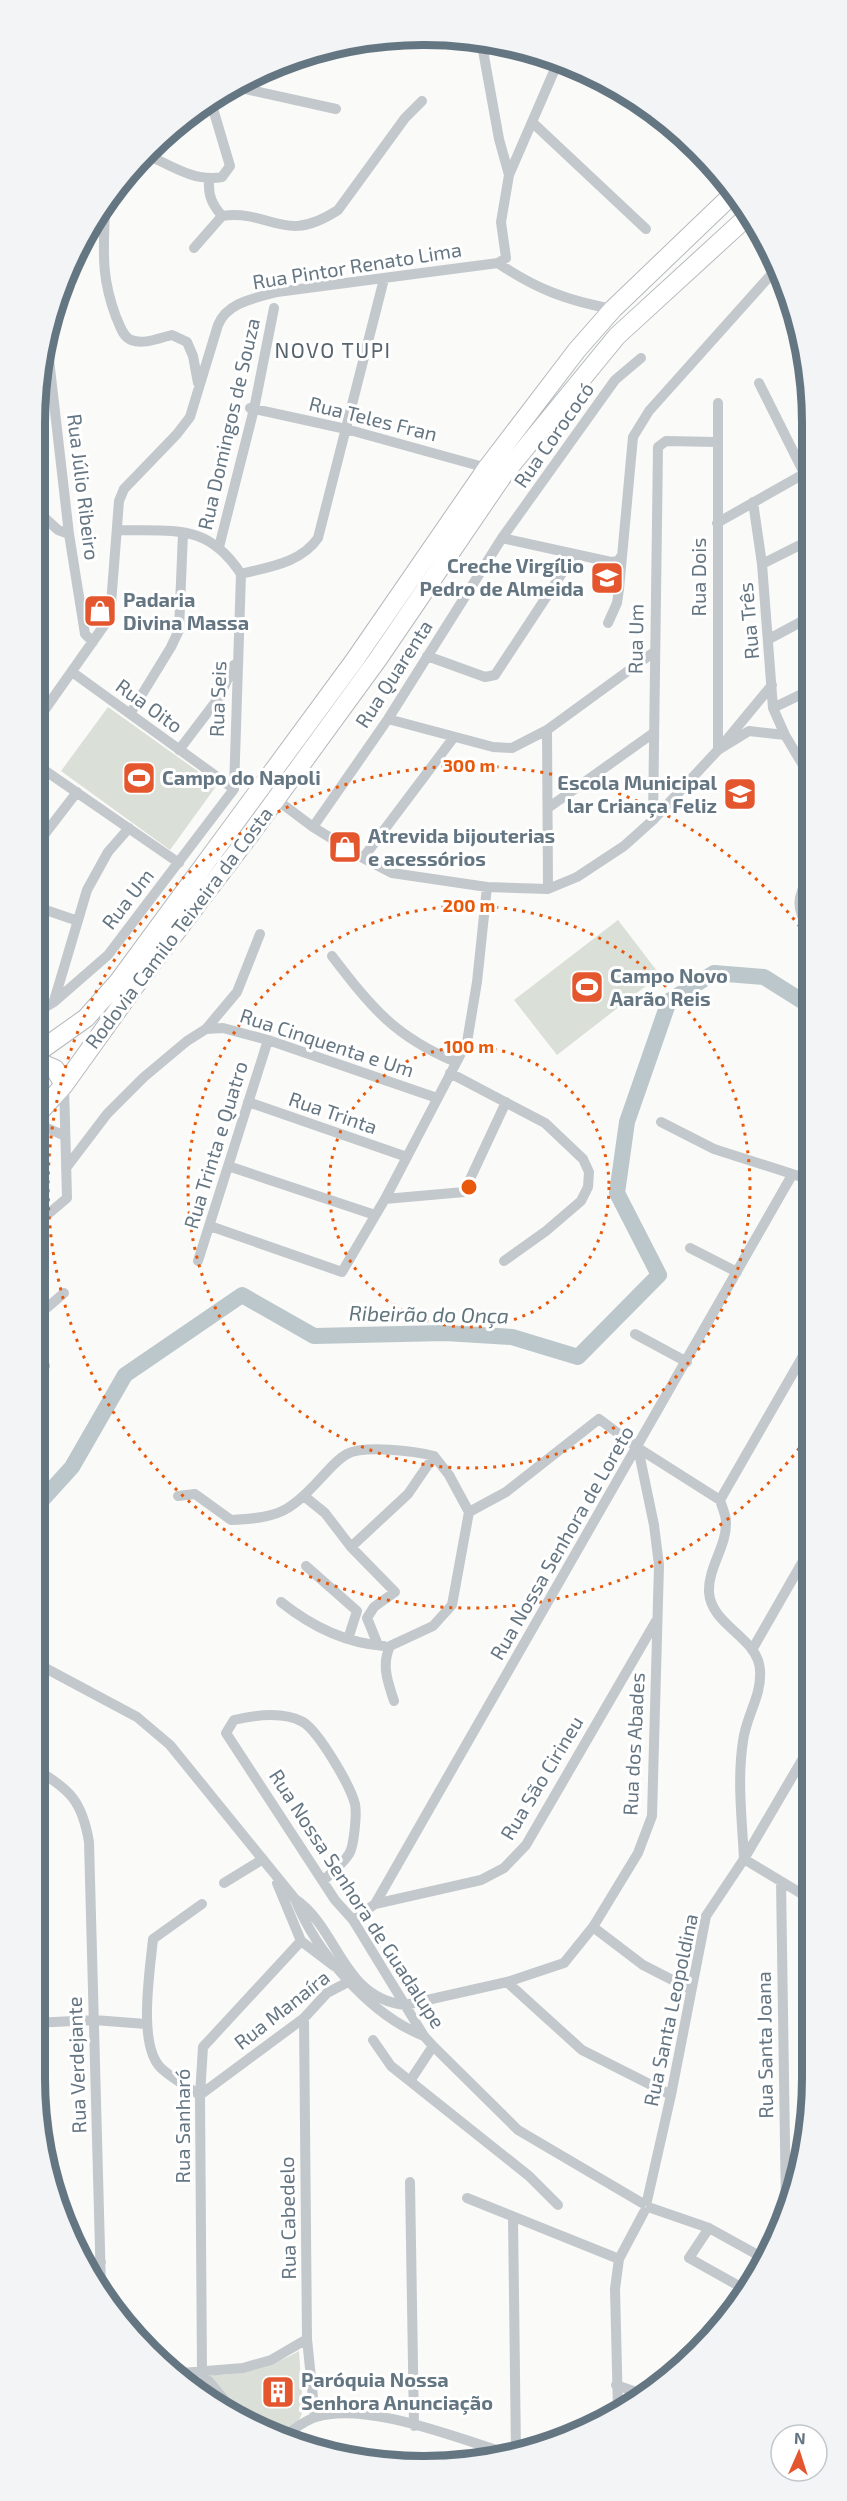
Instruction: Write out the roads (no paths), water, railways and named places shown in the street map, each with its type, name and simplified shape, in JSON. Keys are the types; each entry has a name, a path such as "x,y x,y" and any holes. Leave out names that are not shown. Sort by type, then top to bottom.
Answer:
{"highway":[{"name":"Rodovia Camilo Teixeira da Costa","path":"45,1046 86,1018 118,982 354,661 487,468 577,350 613,309 728,199"},
{"name":"Rodovia Camilo Teixeira da Costa","path":"45,1106 64,1085 378,659 504,474 617,336 743,221"},
{"path":"45,1065 55,1069 64,1085"}],"street":[{"path":"483,50 499,140 509,175"},
{"path":"555,69 509,175 501,222 506,258 498,263 538,288 589,305 613,309"},
{"path":"246,89 336,109"},
{"path":"194,248 222,216 240,216 293,228 326,218 338,210 405,118 422,100"},
{"path":"154,158 191,175 209,180 222,177 230,166 213,109"},
{"path":"533,123 646,229"},
{"path":"209,180 208,192 212,203 222,216"},
{"path":"105,220 103,265 107,291 122,332 132,341 148,342 172,335 187,342 198,378 197,393"},
{"name":"Rua Pintor Renato Lima","path":"45,710 110,617 119,501 124,489 150,459 177,435 190,417 220,321 225,314 245,301 276,300 384,279 498,263"},
{"path":"608,623 617,603 633,437 649,411 771,275"},
{"path":"241,574 283,563 306,552 318,538 384,279"},
{"name":"Rua Domingos de Souza","path":"219,547 276,300"},
{"name":"Rua Corococó","path":"502,538 615,380 640,358"},
{"name":"Rua Júlio Ribeiro","path":"50,364 69,534 85,634 93,642"},
{"path":"759,382 802,463"},
{"name":"Rua Dois","path":"718,404 718,750"},
{"name":"Rua Teles Fran","path":"252,408 346,429 487,468"},
{"name":"Rua Um","path":"653,820 652,734 658,447 666,441 717,442"},
{"path":"717,523 802,475"},
{"name":"Rua Três","path":"753,502 762,564 773,708 785,735 802,756"},
{"path":"45,518 58,530 69,534"},
{"name":"Rua Domingos de Souza","path":"118,530 183,533 208,540 219,547 241,574"},
{"path":"130,714 179,630 183,533"},
{"path":"502,538 611,562 618,561 622,555"},
{"name":"Rua Quarenta","path":"313,827 388,719 502,538"},
{"path":"762,564 802,544"},
{"path":"427,656 485,677 495,675 574,555"},
{"name":"Rua Seis","path":"234,789 241,574"},
{"path":"769,639 802,621"},
{"path":"388,719 493,747 512,748 547,730 654,652"},
{"path":"179,750 220,696 238,654"},
{"name":"Rua Oito","path":"72,672 234,789"},
{"path":"260,789 313,827 392,873 487,887 548,889 578,877 624,846 653,820 718,750 772,685"},
{"path":"773,708 802,694"},
{"path":"547,730 548,889"},
{"path":"718,750 749,730 785,735"},
{"path":"548,808 652,734"},
{"path":"363,858 454,737"},
{"path":"45,770 178,863"},
{"name":"Rua Um","path":"45,1007 108,955 234,789"},
{"path":"45,834 77,792"},
{"path":"54,1002 87,890 108,852 129,828"},
{"path":"210,1226 342,1272 385,1199 467,1042 477,982 487,887"},
{"path":"802,889 799,894 799,908 802,915"},
{"path":"45,910 78,921"},
{"name":"Rua Cinquenta e Um","path":"66,1168 107,1114 144,1077 187,1041 206,1029 237,992 260,934"},
{"path":"332,956 363,996 400,1033 432,1052 456,1062"},
{"name":"Rua Cinquenta e Um","path":"206,1029 223,1028 268,1040 437,1098"},
{"name":"Rua Trinta e Quatro","path":"198,1262 268,1040"},
{"path":"450,1072 545,1123 583,1159 589,1172 588,1188 581,1201 546,1231 504,1261"},
{"path":"45,1217 67,1198 64,1085"},
{"name":"Rua Trinta","path":"248,1102 407,1157"},
{"path":"385,1199 464,1192 507,1102"},
{"path":"661,1122 714,1149 802,1178"},
{"path":"45,1128 65,1136"},
{"path":"228,1166 375,1215"},
{"name":"Rua Nossa Senhora de Loreto","path":"352,1920 375,1904 638,1448 792,1175"},
{"path":"690,1248 737,1272"},
{"path":"45,1309 64,1293"},
{"path":"635,1334 687,1362"},
{"path":"720,1500 802,1358"},
{"path":"468,1512 506,1492 599,1419 638,1448 720,1500 726,1520 725,1535 711,1572 709,1593 714,1609 752,1650 760,1668 759,1692 743,1737 739,1770 744,1859 802,1894"},
{"name":"Rua dos Abades","path":"405,2005 507,1982 564,1963 593,1927 638,1853 652,1816 659,1565 654,1524 638,1448"},
{"path":"178,1496 195,1494 231,1520 273,1516 289,1509 335,1462 346,1455 364,1450 410,1452 434,1456 448,1475 468,1512 452,1605 433,1626 390,1646 378,1645 348,1639 305,1621 281,1602"},
{"path":"351,1547 408,1494 434,1456"},
{"path":"304,1496 325,1513 351,1547 395,1592 374,1607 367,1618 378,1645"},
{"path":"752,1650 802,1564"},
{"path":"306,1566 357,1611 348,1639"},
{"name":"Rua São Cirineu","path":"375,1904 481,1880 504,1868 526,1845 657,1619"},
{"path":"390,1646 386,1655 385,1674 394,1701"},
{"path":"45,1668 137,1717 170,1745 295,1899 309,1908 353,1976 378,1998 405,2005"},
{"name":"Rua Nossa Senhora de Guadalupe","path":"323,1881 350,1854 354,1831 355,1805 337,1766 304,1722 282,1716 251,1716 234,1720 226,1733 323,1881 352,1920 424,2036 433,2046 518,2130 646,2206 709,2228 758,2255"},
{"name":"Rua Santa Leopoldina","path":"619,2259 646,2206 671,2095 706,1916 744,1859 802,1760"},
{"name":"Rua Verdejante","path":"45,1774 63,1785 85,1816 89,1842 101,2275"},
{"path":"224,1883 262,1859"},
{"path":"270,1869 301,1941 337,1968"},
{"name":"Rua Santa Joana","path":"781,1882 786,2186"},
{"path":"295,1899 301,1914 348,1982 404,2028 424,2036"},
{"path":"200,2095 160,2068 148,2043 146,2024 153,1939 202,1904"},
{"path":"593,1927 643,1965 690,1989"},
{"name":"Rua Sanharó","path":"202,2373 200,2095 202,2047 301,1941"},
{"name":"Rua Manaíra","path":"200,2095 304,2018 327,1993 348,1982"},
{"path":"507,1982 582,2050 671,2095"},
{"name":"Rua Cabedelo","path":"304,2018 308,2339 315,2417"},
{"path":"45,2022 94,2020 146,2024"},
{"path":"373,2040 391,2066 529,2176 558,2205"},
{"path":"410,2081 433,2046"},
{"path":"410,2182 414,2426"},
{"path":"466,2198 619,2259 615,2289 617,2402"},
{"path":"513,2217 516,2444"},
{"path":"709,2228 688,2258 739,2286"},
{"path":"93,2262 101,2262"},
{"path":"187,2373 243,2368 271,2360 308,2339"},
{"path":"202,2373 223,2398"},
{"path":"616,2385 635,2391"},
{"path":"291,2432 315,2417 346,2413 380,2415 494,2450"}],"waterway":[{"name":"Ribeirão do Onça","path":"45,1497 72,1467 125,1375 242,1295 314,1336 445,1333 512,1337 578,1357 659,1275 617,1193 627,1122 669,1001 714,973 764,977 802,1001"}],"place":[{"name":"Creche Virgílio Pedro de Almeida","path":"607,578"},
{"name":"Padaria Divina Massa","path":"100,611"},
{"name":"Campo do Napoli","path":"139,778"},
{"name":"Escola Municipal lar Criança Feliz","path":"740,794"},
{"name":"Atrevida bijouterias e acessórios","path":"345,847"},
{"name":"Campo Novo Aarão Reis","path":"587,987"},
{"name":"Paróquia Nossa Senhora Anunciação","path":"278,2392"}],"district":[{"name":"NOVO TUPI","path":"333,351"}]}
